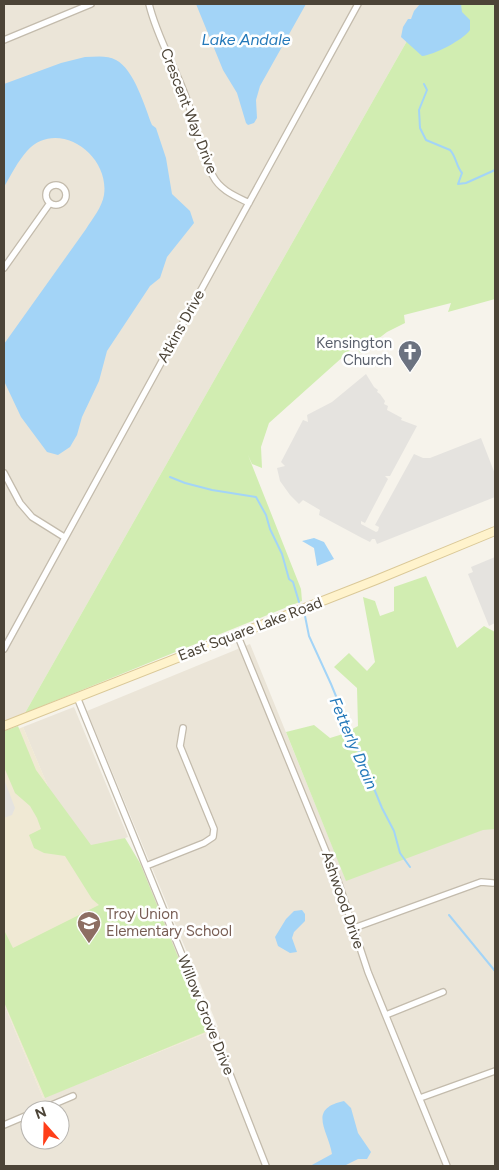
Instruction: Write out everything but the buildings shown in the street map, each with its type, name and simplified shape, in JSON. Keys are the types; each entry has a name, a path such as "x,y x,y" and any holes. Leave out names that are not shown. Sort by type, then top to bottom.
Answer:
{"main road":[{"name":"East Square Lake Road","path":"4,726 376,580 495,531"}],"street":[{"path":"4,40 91,4"},
{"name":"Crescent Way Drive","path":"149,4 187,99 205,159 213,176 229,192 249,203"},
{"name":"Atkins Drive","path":"4,649 358,4"},
{"path":"4,268 50,203"},
{"path":"4,473 20,503 32,518 64,538"},
{"name":"Ashwood Drive","path":"237,634 330,862 368,972 447,1166"},
{"name":"Willow Grove Drive","path":"76,697 215,1036 266,1166"},
{"path":"146,866 204,843 213,837 214,829 180,746 182,728"},
{"path":"354,928 481,882 493,883"},
{"path":"386,1014 443,992"},
{"path":"420,1098 495,1071"},
{"path":"64,1100 74,1096"},
{"path":"4,1125 20,1118"}],"shaded area":[{"path":"4,4 428,4 25,713 4,721"},
{"path":"366,374 385,401 384,404 388,406 387,410 402,418 401,420 417,426 390,476 385,476 388,479 365,523 361,521 361,524 376,532 378,531 379,527 375,525 414,454 423,458 430,458 481,438 495,474 495,497 377,544 375,539 372,539 370,542 319,515 320,510 303,500 299,504 280,481 277,468 285,466 281,462 303,420 308,422 307,415 332,402"},
{"path":"495,557 495,623 489,626 468,574 473,572 471,567"},
{"path":"250,644 346,880 495,825 495,1166 4,1166 4,1004 43,1098 218,1027 87,711"},
{"path":"74,707 128,837 77,856 23,727"},
{"name":"Troy Union Elementary School","path":"23,727 89,884 140,863 209,1032 43,1098 4,1004 4,735"},
{"path":"4,779 15,808 12,815 4,818"}],"green space":[{"path":"428,4 495,4 495,299 448,312 451,303 404,315 405,323 387,332 360,353 355,346 269,423 261,447 262,468 252,464 248,455 301,589 302,601 25,713"},
{"path":"426,576 457,648 484,626 495,632 495,829 483,830 346,881 286,732 314,725 330,738 358,726 357,688 334,667 349,653 367,671 375,662 363,597 375,601 380,616 394,611 394,587"},
{"name":"Troy Union Elementary School","path":"18,726 36,770 91,845 125,838 140,863 208,1031 45,1098 4,1002 4,930 13,948 99,905 92,899 65,856 44,853 34,848 29,835 41,829 37,818 30,806 15,793 4,767 4,731"}],"water":[{"name":"Lake Andale","path":"196,4 306,4 260,86 256,100 257,118 254,123 248,125 246,123 237,93 223,70"},
{"path":"420,4 461,4 462,12 470,20 470,30 448,46 434,53 422,56 401,37 403,27 408,19 411,19 414,11"},
{"path":"85,57 113,58 128,71 138,89 152,125 156,128 166,158 172,194 190,211 194,223 167,257 160,278 150,286 107,351 99,381 82,417 77,435 70,447 58,455 47,452 21,417 4,381 4,344 97,212 104,195 104,180 99,166 90,154 79,145 53,138 39,142 27,151 4,187 4,84 61,63"},
{"path":"314,538 324,542 334,559 317,566 314,548 302,541"},
{"path":"302,910 305,914 305,921 294,932 292,938 297,952 290,953 278,946 275,937 286,919 294,911"},
{"path":"344,1101 351,1108 358,1133 371,1152 367,1159 358,1159 344,1166 310,1166 332,1154 324,1129 323,1115 326,1109"}],"waterway":[{"path":"424,84 427,90 419,110 420,128 426,140 452,152 462,173 458,184 466,183 495,170"},
{"name":"Fetterly Drain","path":"170,477 212,490 256,497 266,515 270,529 282,554 289,579 293,582 299,602"},
{"name":"Fetterly Drain","path":"305,616 309,636 382,808 394,831 400,853 410,867"},
{"name":"Fetterly Drain","path":"449,915 495,971"}],"place":[{"name":"Kensington Church","path":"410,373"},
{"name":"Troy Union Elementary School","path":"89,944"}]}
